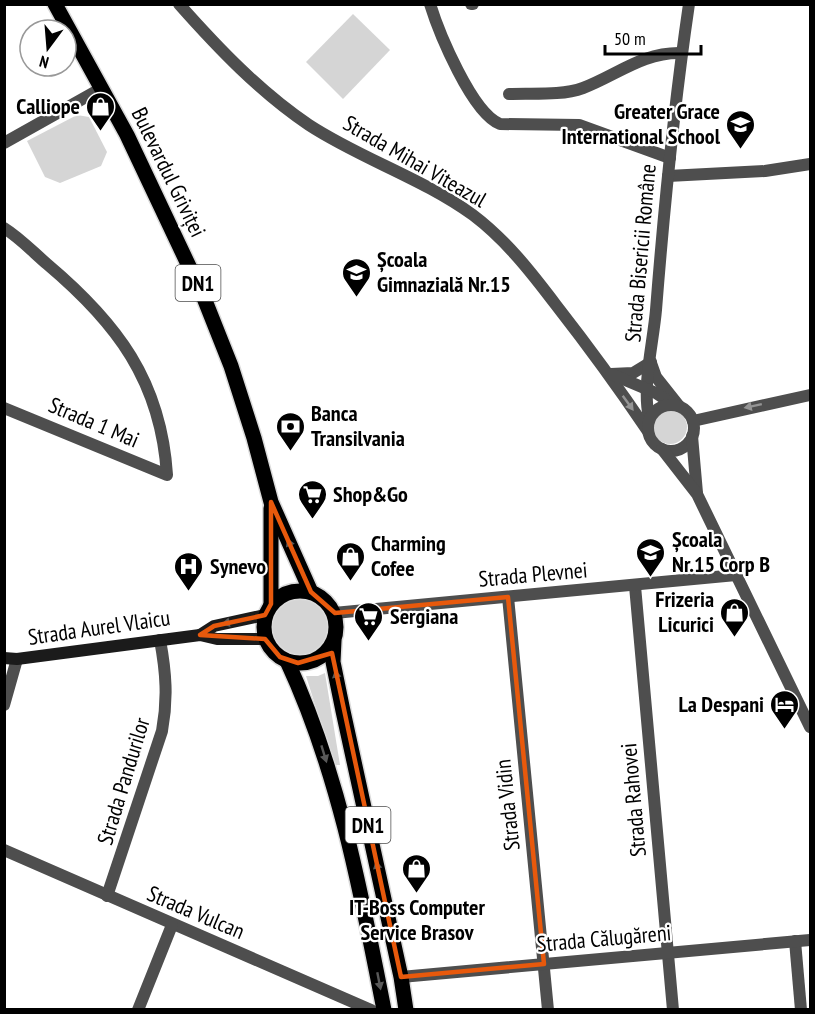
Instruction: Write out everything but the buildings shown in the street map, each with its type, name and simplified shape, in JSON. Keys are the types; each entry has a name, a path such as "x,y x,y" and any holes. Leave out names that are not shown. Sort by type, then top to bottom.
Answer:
{"main road":[{"name":"Bulevardul Griviței","path":"55,4 148,177 204,298 231,366 271,502 311,592"},
{"name":"Bulevardul Griviței","path":"268,610 271,502"},
{"path":"268,610 289,592 311,592"},
{"name":"DN1","path":"311,592 326,601 334,614 336,628 333,662 401,977 406,1010"},
{"name":"DN1","path":"268,610 265,639 274,652 287,661 313,718 329,771 384,1010"},
{"name":"Strada Aurel Vlaicu","path":"200,635 214,626 268,610"},
{"name":"Strada Aurel Vlaicu","path":"11,659 200,635 217,639 265,639"},
{"path":"287,661 309,662 319,658 334,640"}],"street":[{"name":"Strada Mihai Viteazul","path":"179,4 237,65 288,110 311,126 447,198 498,236 525,265 649,424"},
{"path":"430,4 464,79 485,114 492,121 500,124 579,125 670,158"},
{"name":"Strada Bisericii Române","path":"649,424 646,389 651,362 681,53 689,4"},
{"path":"509,94 582,88 632,63 663,53 681,53"},
{"path":"4,143 102,88"},
{"path":"668,176 765,171 810,164"},
{"name":"Strada 1 Mai","path":"4,228 80,292 128,350 158,415 165,445 167,476 4,408"},
{"name":"Strada Bisericii Române","path":"610,374 633,373 651,362"},
{"name":"Strada Bisericii Române","path":"651,362 656,377 677,406"},
{"name":"Strada Mihai Viteazul","path":"610,374 646,389 677,406"},
{"path":"693,421 810,394"},
{"path":"697,494 691,441 693,421 688,412 677,406 660,407 649,424 652,442 662,449 697,494 810,727"},
{"path":"662,449 681,448 693,434"},
{"name":"Strada Plevnei","path":"334,614 736,575"},
{"name":"Strada Rahovei","path":"635,586 673,1010"},
{"name":"Strada Vidin","path":"508,597 548,1010"},
{"name":"Strada Pandurilor","path":"107,896 162,731 167,694 160,640"},
{"path":"4,705 11,659"},
{"name":"Strada Vulcan","path":"4,850 371,1010"},
{"path":"138,1010 172,925"},
{"name":"Strada Călugăreni","path":"401,977 810,940"},
{"path":"795,941 801,1010"}],"highlighted area":[{"path":"271,502 311,592 335,613 508,597 544,964 401,977 332,653 298,663 280,657 265,639 200,635 214,626 265,615 271,604"}],"shaded area":[{"path":"353,14 390,50 343,99 306,62"},
{"path":"77,115 89,117 107,152 101,166 60,183 45,177 27,141"},
{"path":"670,410 682,415 687,427 682,439 670,444 658,439 653,427 658,415"},
{"path":"294,599 306,599 316,603 324,611 328,627 324,643 316,651 306,655 294,655 284,651 276,643 272,633 272,621 276,611 284,603"},
{"path":"325,673 340,765 334,765 306,676 318,676"}],"place":[{"name":"Calliope","path":"101,132"},
{"name":"Greater Grace International School","path":"741,150"},
{"name":"Școala Gimnazială Nr.15","path":"356,298"},
{"name":"Banca Transilvania","path":"290,452"},
{"name":"Shop&Go","path":"312,520"},
{"name":"Școala Nr.15 Corp B","path":"651,578"},
{"name":"Charming Cofee","path":"350,582"},
{"name":"Synevo","path":"189,592"},
{"name":"Frizeria Licurici","path":"735,638"},
{"name":"Sergiana","path":"369,642"},
{"name":"La Despani","path":"785,730"},
{"name":"IT-Boss Computer Service Brasov","path":"417,894"}]}
